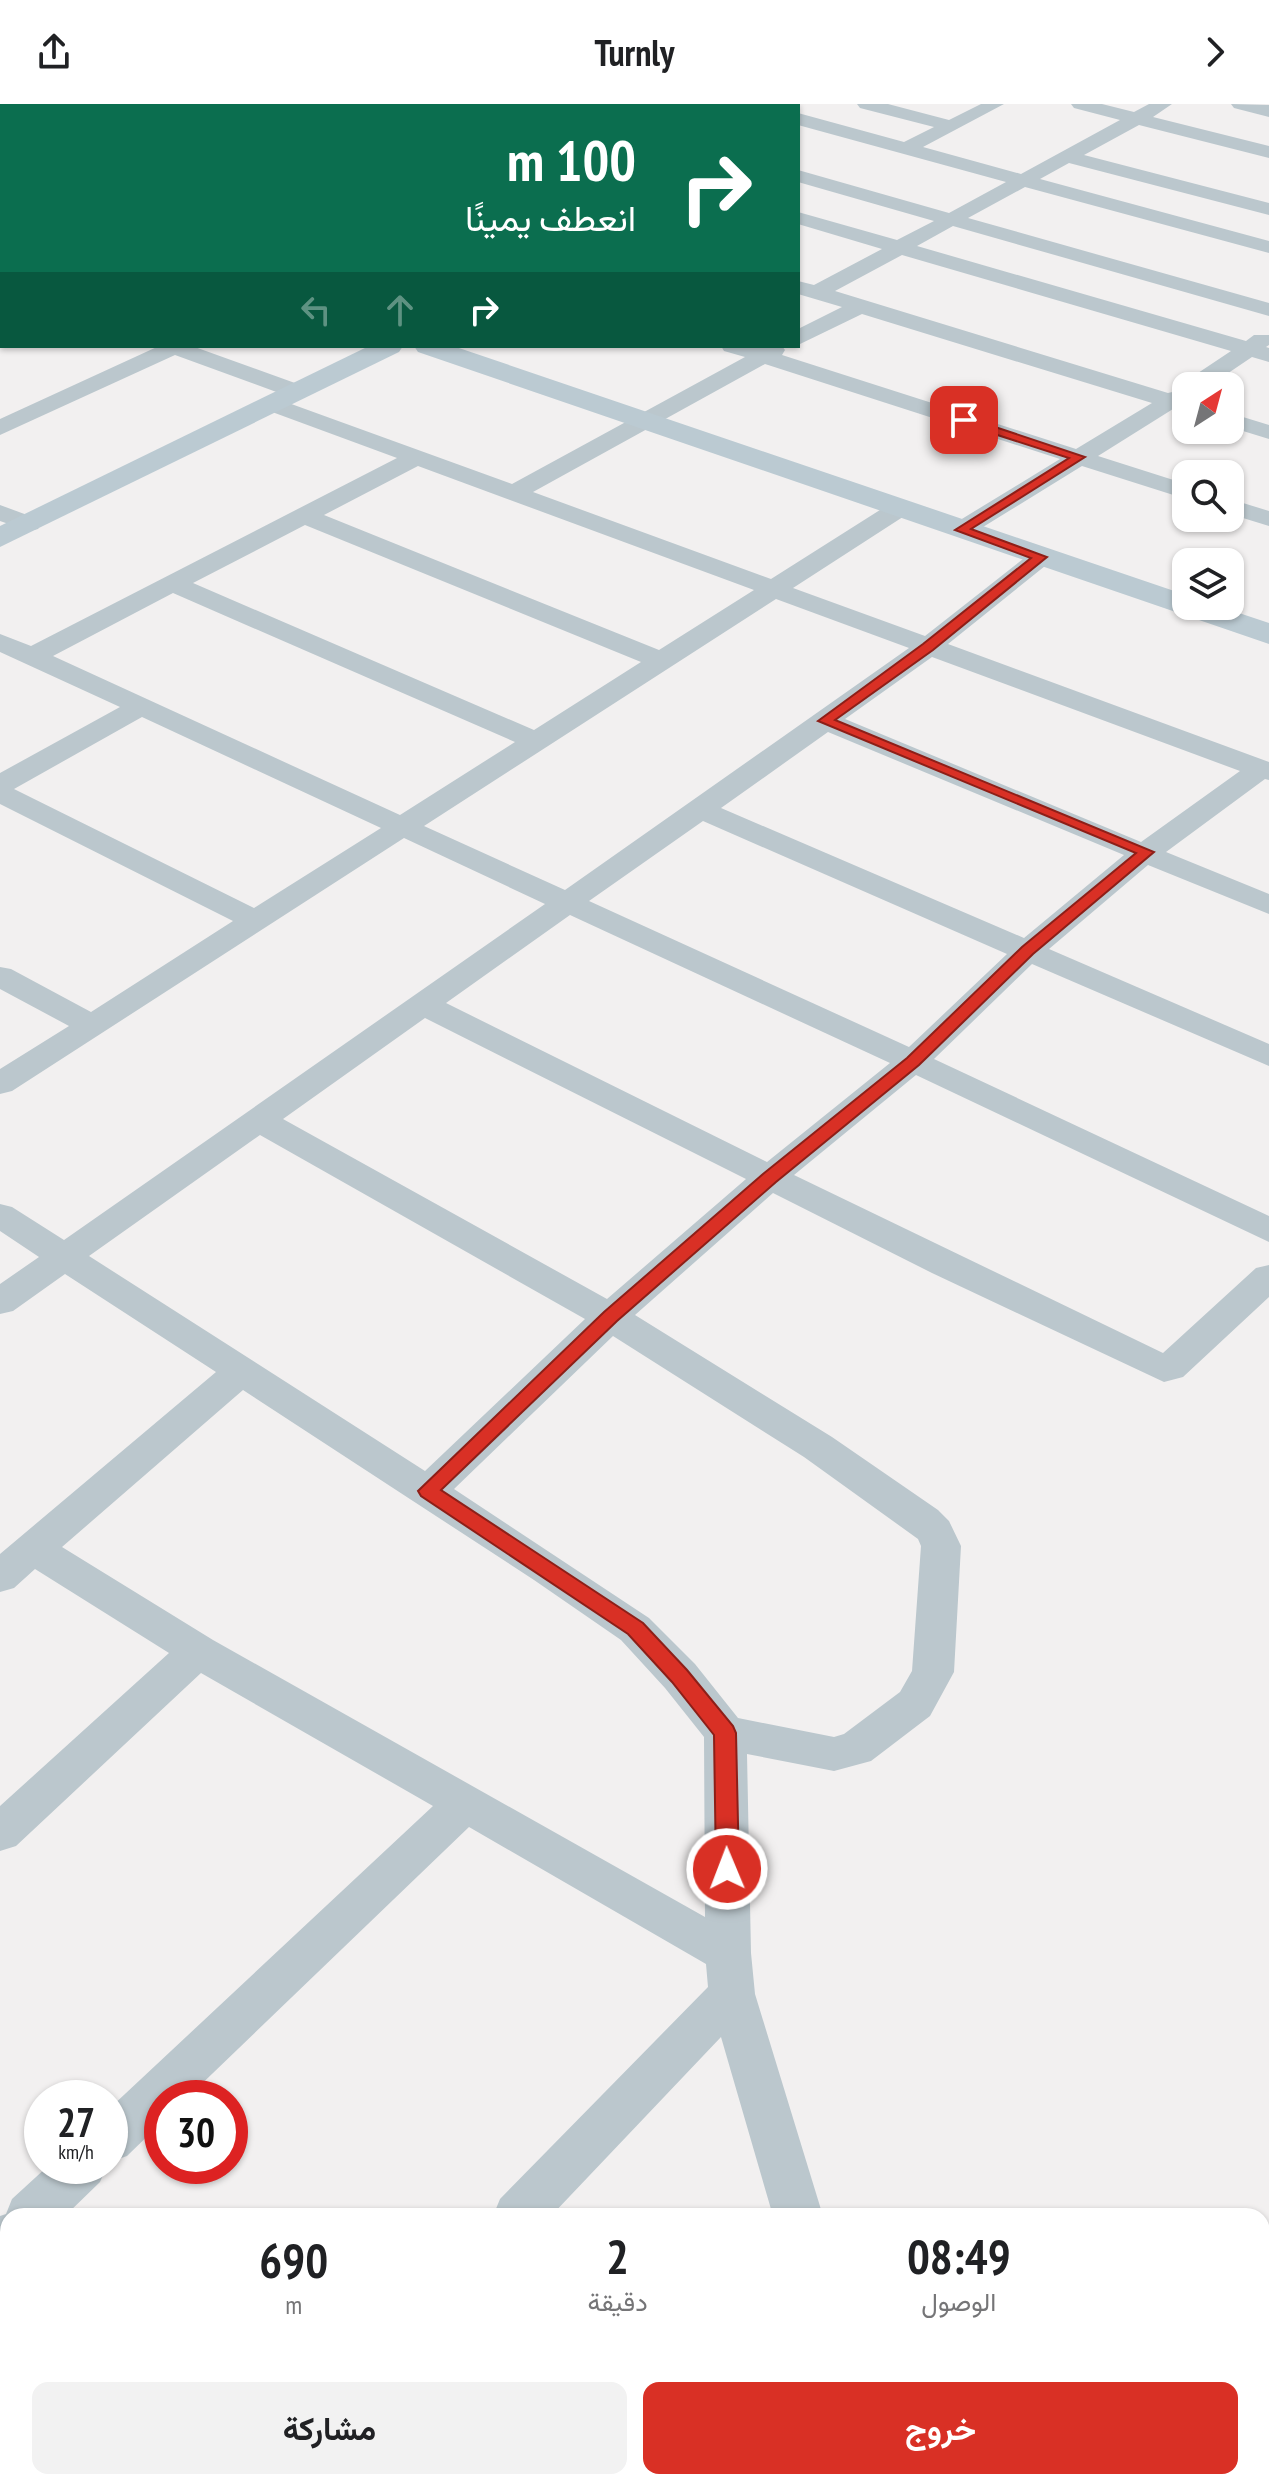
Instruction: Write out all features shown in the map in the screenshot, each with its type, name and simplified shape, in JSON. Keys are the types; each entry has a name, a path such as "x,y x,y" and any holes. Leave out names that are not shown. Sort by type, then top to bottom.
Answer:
{"street":[{"path":"866,104 951,126"},
{"path":"905,149 995,104"},
{"path":"1080,104 1269,152"},
{"path":"807,290 902,248 1163,104"},
{"path":"1240,104 1268,109"},
{"path":"800,120 1269,247"},
{"path":"1066,156 1269,209"},
{"path":"800,177 1269,310"},
{"path":"800,219 1259,352"},
{"path":"807,290 1172,397"},
{"path":"800,337 859,307"},
{"path":"1221,372 1259,352 1269,336"},
{"path":"0,428 174,348"},
{"path":"178,348 418,457 1265,770"},
{"path":"0,538 386,348"},
{"path":"433,348 1269,634"},
{"path":"748,348 773,351 1172,487"},
{"path":"125,350 148,359"},
{"path":"514,493 773,351"},
{"path":"12,401 37,411"},
{"path":"961,530 1079,457 1172,405"},
{"path":"1244,424 1269,432"},
{"path":"33,656 418,457"},
{"path":"0,1084 900,508"},
{"path":"1244,511 1269,519"},
{"path":"0,512 29,524"},
{"path":"304,516 662,661"},
{"path":"0,1302 825,721 928,647 1041,557"},
{"path":"173,584 535,741"},
{"path":"0,642 913,1061 1269,1230"},
{"path":"0,785 142,706"},
{"path":"825,721 1269,905"},
{"path":"428,1491 610,1317 769,1178 913,1061 1028,951 1146,852 1265,770"},
{"path":"0,793 256,921"},
{"path":"698,808 1269,1056"},
{"path":"0,976 92,1025"},
{"path":"425,1005 769,1178 1164,1369 1170,1368 1269,1277"},
{"path":"261,1121 610,1317 818,1447 924,1520 935,1531 941,1546 933,1672 915,1704 856,1749 834,1754 725,1733"},
{"path":"0,1215 428,1491 635,1629 680,1676 725,1733 730,1973 796,2208"},
{"path":"0,1577 242,1370"},
{"path":"34,1549 198,1651 464,1804 730,1973"},
{"path":"8,1813 198,1651"},
{"path":"128,2123 464,1804"},
{"path":"525,2208 730,1973"},
{"path":"38,2208 64,2184"}],"route":[{"path":"727,1869 725,1733 680,1676 635,1629 428,1491 610,1317 769,1178 913,1061 1028,951 1146,852 825,721 928,647 1041,557 961,530 1079,457 964,420"}]}
